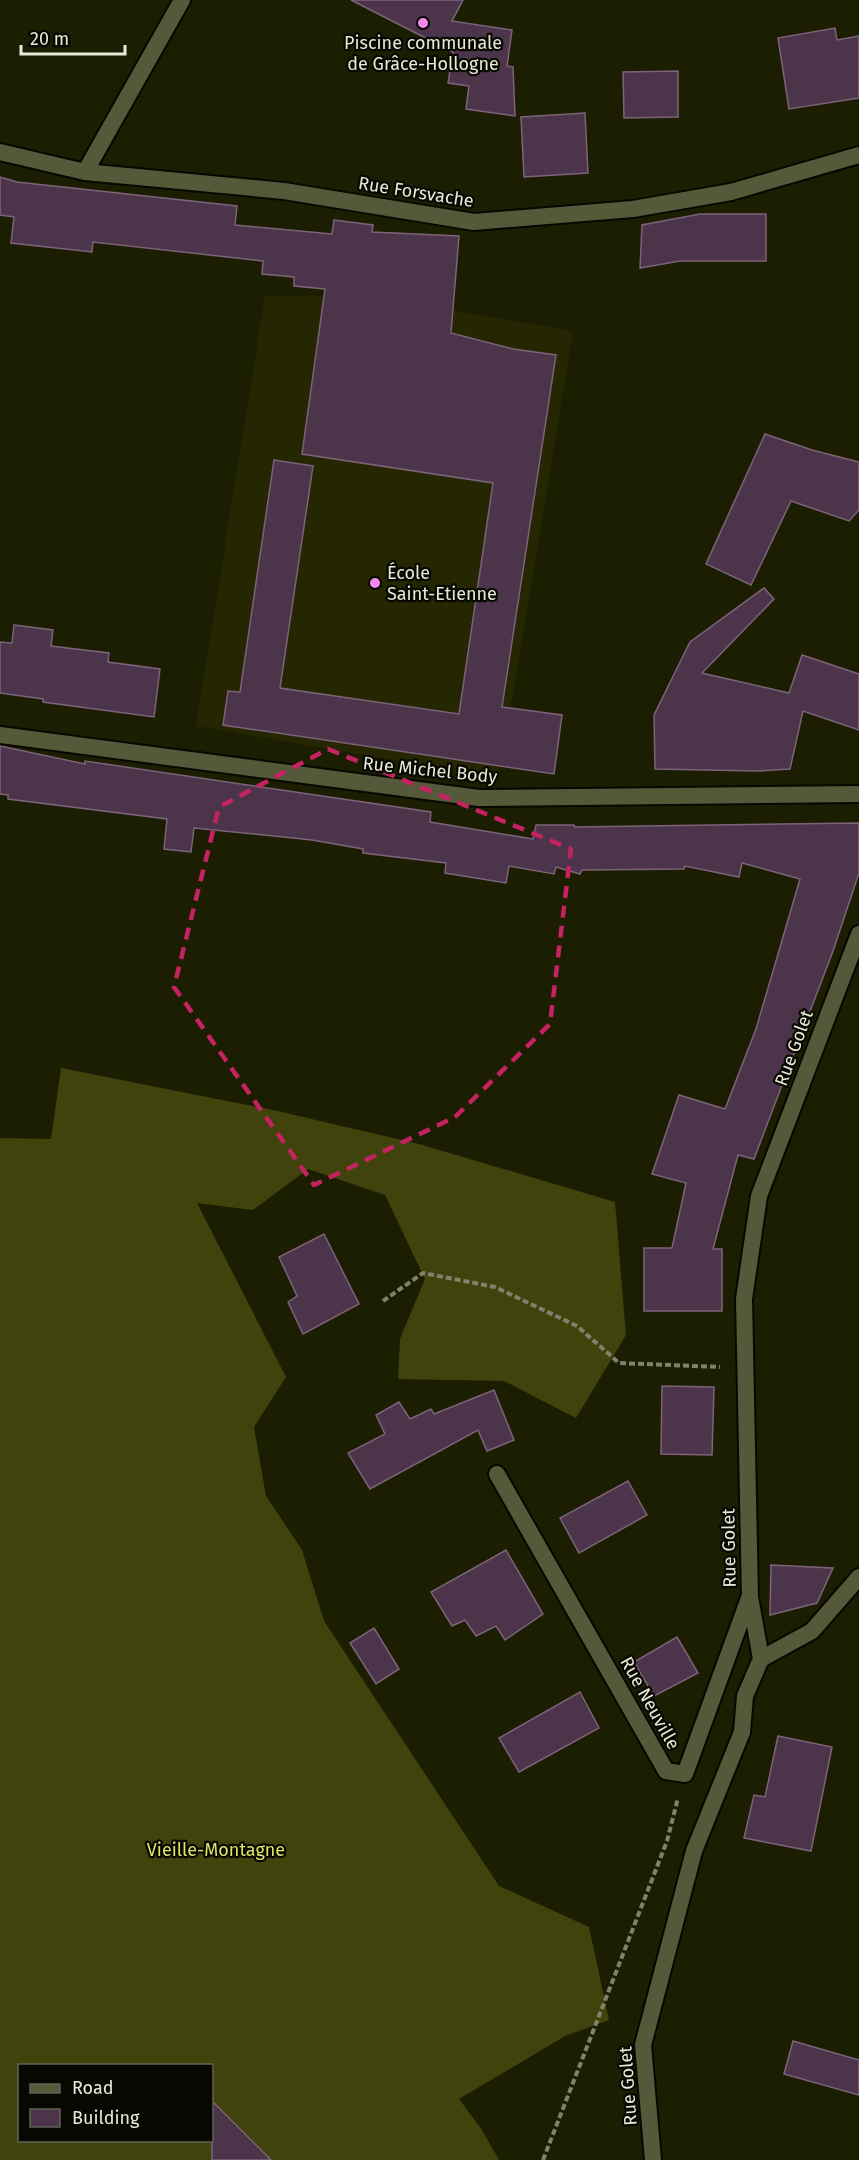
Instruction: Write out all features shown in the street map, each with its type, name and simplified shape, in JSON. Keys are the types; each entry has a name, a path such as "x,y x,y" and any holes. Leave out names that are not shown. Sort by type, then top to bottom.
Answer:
{"street":[{"path":"85,172 182,0"},
{"name":"Rue Forsvache","path":"0,152 85,172 284,191 474,222 633,209 720,194 859,155"},
{"name":"Rue Michel Body","path":"0,735 479,798 859,794"},
{"name":"Rue Golet","path":"653,2160 643,2045 694,1851 742,1732 745,1696 761,1659 750,1597 744,1299 759,1196 859,934"},
{"name":"Rue Neuville","path":"497,1474 666,1771 685,1774 750,1597"},
{"path":"761,1659 812,1631 859,1576"}],"path":[{"path":"382,1300 423,1273 495,1287 577,1326 620,1363 745,1368"},
{"path":"543,2160 667,1841 685,1774"}],"highlighted area":[{"path":"328,749 571,849 550,1024 455,1117 314,1185 174,987 219,807"}],"shaded area":[{"name":"École Saint-Etienne","path":"362,295 573,331 499,778 196,726 265,296"}],"green space":[{"name":"Vieille-Montagne","path":"61,1068 273,1110 419,1144 615,1202 626,1335 576,1418 504,1381 398,1379 400,1339 425,1279 385,1195 308,1169 253,1210 197,1203 286,1377 254,1427 266,1496 302,1550 324,1621 499,1886 589,1927 609,2020 565,2036 459,2099 482,2130 499,2160 0,2160 0,1138 51,1139"}],"building":[{"path":"351,0 463,0 452,21 512,30 507,66 513,67 515,116 466,109 469,86 448,83 453,52"},
{"path":"835,28 837,40 859,36 859,98 789,109 778,38"},
{"path":"678,71 678,117 624,118 623,72"},
{"path":"585,113 588,173 524,177 521,117"},
{"path":"0,177 17,182 237,206 235,225 332,234 334,220 373,225 372,232 459,236 451,333 513,349 556,355 502,707 562,715 554,774 223,725 228,691 240,692 274,460 313,466 280,688 459,714 493,483 302,454 325,289 294,286 294,277 262,274 263,261 93,242 92,252 11,243 14,217 0,215"},
{"path":"700,214 766,214 766,261 680,261 640,268 642,225"},
{"path":"765,434 812,450 859,462 859,510 849,521 791,501 751,585 706,564"},
{"path":"764,588 774,599 702,673 789,693 802,655 859,674 859,730 803,711 790,769 758,771 655,769 654,715 690,642"},
{"path":"14,625 53,630 51,646 109,653 108,662 160,669 154,717 43,702 43,699 0,693 0,642 12,643"},
{"path":"0,746 85,764 85,761 431,812 430,822 533,839 536,825 574,825 575,827 859,823 859,873 833,951 754,1159 738,1155 713,1249 722,1249 722,1311 644,1311 644,1248 672,1248 686,1183 652,1174 679,1095 725,1109 756,1029 800,879 742,863 739,877 685,866 684,869 582,870 580,874 556,867 554,874 509,866 506,883 445,873 446,863 363,853 363,849 312,840 194,828 191,852 164,849 167,819 8,799 8,795 0,794"},
{"path":"324,1234 359,1304 303,1334 288,1302 297,1296 279,1257"},
{"path":"662,1386 714,1387 712,1455 661,1454"},
{"path":"494,1390 514,1440 487,1451 478,1430 370,1489 348,1453 385,1434 376,1415 399,1402 410,1419 431,1409 434,1414"},
{"path":"628,1481 647,1515 579,1553 560,1518"},
{"path":"506,1550 543,1614 505,1640 496,1626 476,1636 465,1620 452,1626 431,1592"},
{"path":"771,1565 833,1568 817,1603 770,1615"},
{"path":"374,1628 399,1669 376,1684 350,1643"},
{"path":"677,1637 698,1673 654,1696 634,1662"},
{"path":"580,1692 599,1728 519,1772 499,1738"},
{"path":"778,1736 832,1747 811,1851 744,1838 754,1795 765,1797"},
{"path":"793,2041 859,2060 859,2095 784,2074"},
{"path":"213,2102 271,2160 212,2160"}],"place":[{"name":"Piscine communale de Grâce-Hollogne","path":"423,23"},
{"name":"École Saint-Etienne","path":"375,583"}]}
